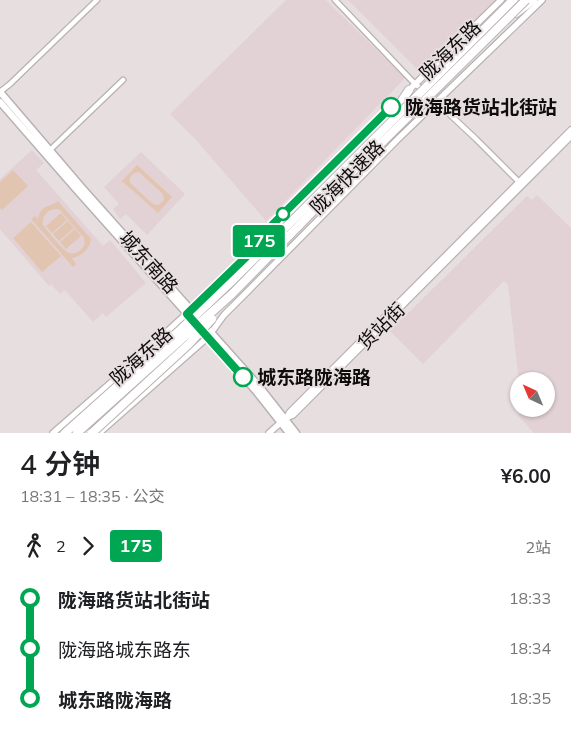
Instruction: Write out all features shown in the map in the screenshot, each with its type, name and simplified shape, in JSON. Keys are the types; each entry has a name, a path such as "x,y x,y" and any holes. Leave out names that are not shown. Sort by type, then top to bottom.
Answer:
{"highway":[{"name":"陇海快速路","path":"65,433 246,268 513,0"},
{"name":"陇海快速路","path":"77,433 232,294 526,0"},
{"path":"499,27 533,0"},
{"path":"246,268 253,254 275,229 399,104 412,87"},
{"path":"92,433 189,344 234,296 256,269"}],"main road":[{"name":"城东南路","path":"0,92 209,335 259,386 283,420 296,433"},
{"name":"城东南路","path":"0,102 189,312"},
{"name":"城东南路","path":"283,420 289,433"}],"street":[{"path":"0,92 97,0"},
{"path":"334,0 412,87 437,102 519,182"},
{"name":"陇海东路","path":"54,433 189,312 246,257 273,224 501,0"},
{"name":"陇海东路","path":"99,433 209,335 224,315 542,0"},
{"path":"50,150 123,80"},
{"name":"货站街","path":"283,420 571,130"},
{"name":"货站街","path":"283,420 293,415 571,136"},
{"path":"269,433 283,420"}],"shaded area":[{"path":"286,0 326,0 405,78 266,221 197,141 170,114"},
{"path":"348,0 498,0 424,72 417,69"},
{"path":"32,150 44,163 36,170 103,246 110,240 146,283 106,317 103,313 93,322 65,290 60,294 51,284 49,286 0,229 0,179"},
{"path":"141,152 185,194 147,235 126,214 120,219 113,209 119,204 104,187"},
{"path":"137,165 172,197 158,213 122,181","holes":["140,173 163,194 164,199 161,203 153,204 130,183 133,174"]},
{"path":"13,170 28,186 2,210 0,208 0,182"},
{"path":"537,195 571,228 571,433 534,433 521,418 555,418 555,372 518,372 508,285 504,281 423,364 390,331 527,196 532,200"},
{"path":"58,201 91,239 85,252 72,258 76,264 73,267 31,219 35,216 38,219 43,208","holes":["53,209 60,210 84,238 85,243 77,252 71,253 64,250 43,225 44,216 48,212"]},
{"path":"61,213 67,220 52,233 46,226"},
{"path":"68,221 74,228 59,241 53,234"},
{"path":"31,222 61,256 42,272 13,238"},
{"path":"75,229 81,236 66,249 60,242"}],"bus line":[{"name":"175","path":"243,377 187,314 246,257 273,224 391,107"}],"place":[{"name":"陇海路货站北街站","path":"391,107"},
{"name":"城东路陇海路","path":"243,377"}]}
